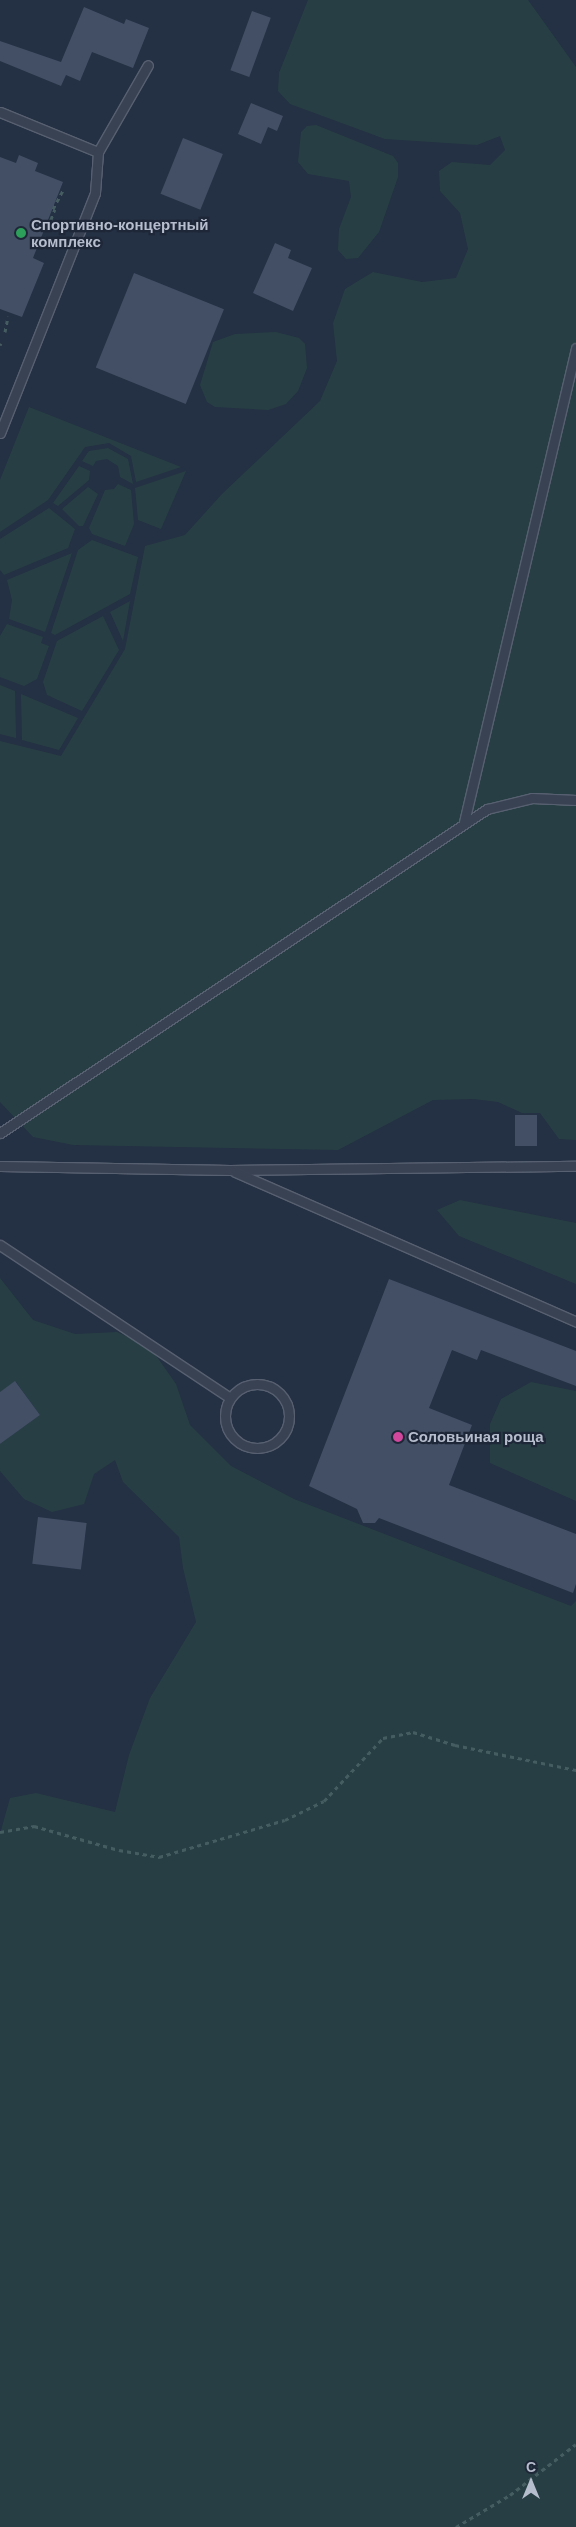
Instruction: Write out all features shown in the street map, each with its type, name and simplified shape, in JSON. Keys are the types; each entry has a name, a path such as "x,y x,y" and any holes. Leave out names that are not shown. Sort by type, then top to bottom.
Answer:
{"lane":[{"path":"0,433 95,193 98,152 148,65"},
{"path":"0,112 98,152"},
{"path":"464,822 576,348"},
{"path":"0,1133 464,822 505,803 532,798 576,800"},
{"path":"0,1166 230,1170 576,1166"},
{"path":"230,1170 576,1322"},
{"path":"0,1245 230,1398"},
{"path":"257,1384 274,1388 286,1401 289,1411 287,1429 277,1442 260,1448 236,1441 227,1428 224,1414 230,1398 240,1388 257,1384"}],"path":[{"path":"48,227 63,190"},
{"path":"5,332 8,316"},
{"path":"0,1832 34,1826 119,1850 159,1857 285,1820 324,1801 383,1738 413,1732 455,1745 576,1770"},
{"path":"456,2527 510,2496 576,2444"}],"green space":[{"path":"308,0 528,0 576,67 576,1140 559,1139 540,1113 522,1113 498,1102 474,1099 433,1100 338,1150 73,1145 33,1137 0,1102 0,741 61,756 125,649 145,546 185,535 222,494 320,401 337,361 333,323 345,289 373,272 422,282 456,278 468,249 460,213 440,191 439,171 452,162 490,165 505,150 500,136 477,145 385,139 290,104 278,91 279,73"},
{"path":"316,125 393,156 398,163 398,177 379,232 358,258 346,259 338,250 339,229 351,197 349,181 308,174 298,162 301,132 307,126"},
{"path":"276,332 299,338 305,344 307,368 298,391 286,404 268,410 215,407 207,402 200,385 213,342 235,334"},
{"path":"29,407 181,467 136,482 131,456 109,443 85,447 48,500 0,532 0,480"},
{"path":"108,448 128,459 133,484 120,477 118,466 107,459 96,461 93,466 82,461 89,451"},
{"path":"79,466 90,471 89,480 58,506 53,503"},
{"path":"186,471 161,529 138,520 135,488"},
{"path":"118,484 131,490 134,524 125,546 92,534 89,528 105,490 114,489"},
{"path":"88,487 98,494 83,526 79,526 62,509"},
{"path":"49,508 75,529 68,548 4,575 0,570 0,539"},
{"path":"92,540 138,557 130,594 55,635 51,633 78,550"},
{"path":"72,553 45,632 9,619 12,600 7,580"},
{"path":"130,601 123,641 110,612"},
{"path":"103,616 119,650 82,711 47,695 43,682 57,641"},
{"path":"7,624 43,637 41,643 49,646 37,679 24,686 0,677 0,636"},
{"path":"0,685 15,691 16,738 0,734"},
{"path":"21,694 78,718 59,750 22,740"},
{"path":"460,1200 576,1223 576,1284 459,1236 437,1210"},
{"path":"0,1278 33,1320 75,1334 117,1332 150,1347 176,1384 190,1425 231,1466 294,1499 571,1606 576,1601 576,2527 0,2527 0,1834 10,1798 36,1793 115,1812 129,1755 150,1698 196,1622 183,1568 179,1537 123,1482 115,1460 94,1474 84,1504 52,1512 24,1499 0,1471 0,1444 40,1415 16,1382 0,1392"},
{"path":"531,1382 576,1391 576,1501 490,1463 490,1424 501,1399"}],"building":[{"path":"84,7 124,24 126,19 149,28 133,68 92,52 80,81 66,75 61,86 0,61 0,41 61,62"},
{"path":"252,11 271,18 249,77 230,70"},
{"path":"251,103 283,116 277,131 268,127 261,144 238,134"},
{"path":"183,138 223,154 200,210 161,194"},
{"name":"Спортивно-концертный комплекс","path":"19,155 38,163 35,171 63,182 33,258 44,263 22,317 0,309 0,157 16,163"},
{"path":"275,243 291,250 288,258 312,268 293,311 253,293"},
{"path":"134,273 224,309 186,404 96,368"},
{"path":"515,1115 537,1115 537,1146 515,1146"},
{"name":"Соловьиная роща","path":"389,1279 576,1351 576,1386 481,1350 477,1360 452,1350 429,1408 472,1425 449,1485 576,1534 576,1584 573,1593 379,1518 375,1523 363,1523 357,1509 309,1486"},
{"path":"15,1381 40,1415 0,1444 0,1392"},
{"path":"38,1517 87,1523 81,1570 32,1564"}],"place":[{"name":"Спортивно-концертный комплекс","path":"21,233"},
{"name":"Соловьиная роща","path":"398,1437"}]}
